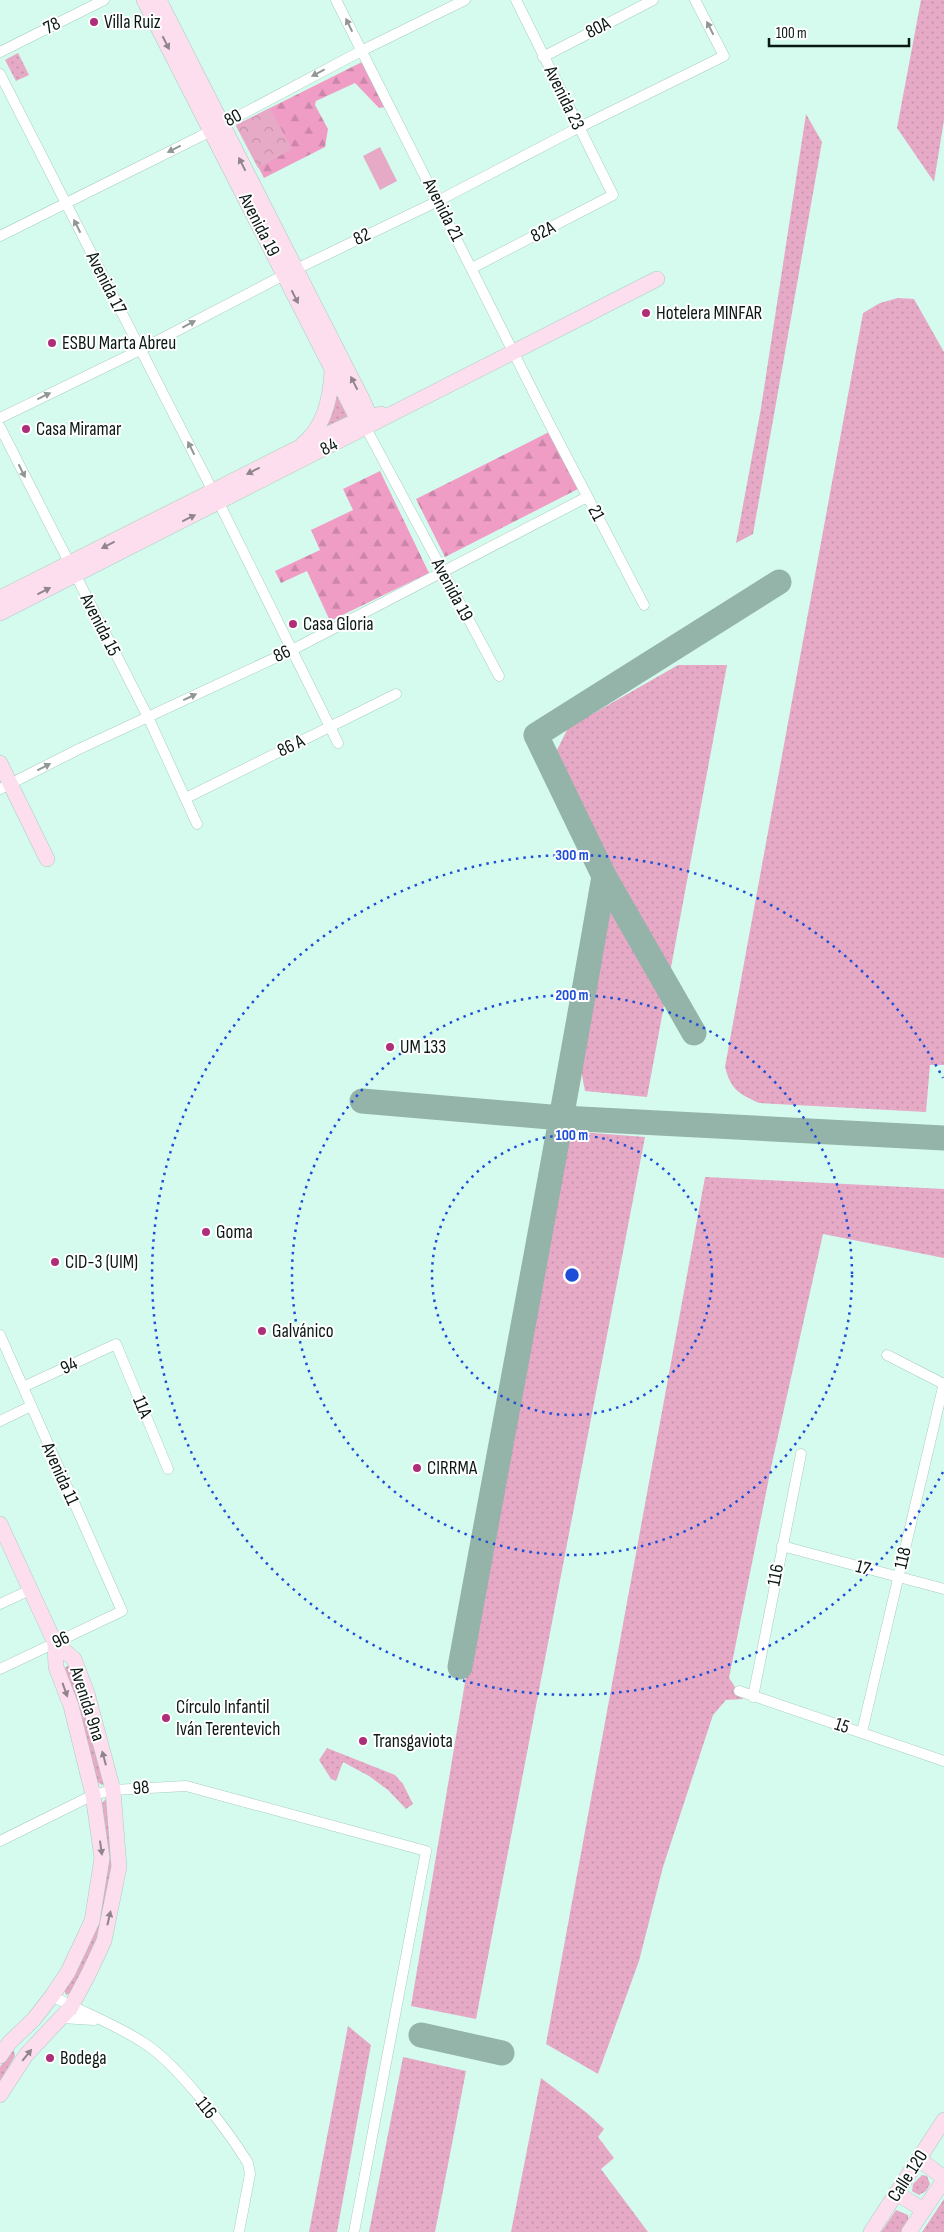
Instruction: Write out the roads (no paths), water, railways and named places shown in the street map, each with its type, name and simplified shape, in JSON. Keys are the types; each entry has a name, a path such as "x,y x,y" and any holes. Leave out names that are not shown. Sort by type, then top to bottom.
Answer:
{"main road":[{"name":"Avenida 19","path":"144,0 216,127 290,272 364,401 363,422"},
{"name":"Avenida 19","path":"159,0 216,127"},
{"name":"Avenida 19","path":"290,272 332,368 363,422"},
{"name":"84","path":"0,613 72,570 656,276"},
{"path":"296,449 308,439 325,412 329,399 332,368"},
{"name":"84","path":"216,498 296,449 363,422"},
{"name":"84","path":"0,598 72,570"},
{"path":"0,763 5,787 47,860"},
{"path":"0,1524 55,1643"},
{"name":"Avenida 9na","path":"0,2096 26,2055 67,2012 104,1941 119,1867 112,1790 87,1693 75,1662 55,1643"},
{"name":"Avenida 9na","path":"0,2056 4,2045 34,2019 68,1972 92,1921 102,1858 93,1795 71,1706 56,1667 55,1643"},
{"name":"Calle 120","path":"872,2232 944,2120"},
{"path":"919,2159 944,2179"},
{"name":"Calle 120","path":"909,2232 944,2179"},
{"path":"896,2193 924,2210"}],"street":[{"name":"78","path":"0,52 104,0"},
{"name":"Avenida 21","path":"336,0 548,421"},
{"name":"80","path":"0,236 216,127 361,51 465,0"},
{"name":"Avenida 23","path":"516,0 613,195"},
{"name":"80A","path":"543,57 653,0"},
{"name":"82","path":"0,418 140,350 290,272 438,201 578,128 724,56 696,0"},
{"name":"Avenida 17","path":"0,74 330,726"},
{"name":"82A","path":"472,268 613,195"},
{"name":"21","path":"548,421 644,605"},
{"name":"Avenida 19","path":"363,422 442,573 499,676"},
{"name":"Avenida 15","path":"0,427 148,717 197,824"},
{"name":"86","path":"5,787 148,717 292,650 358,614 442,573 587,497"},
{"name":"86 A","path":"186,798 396,694"},
{"path":"330,726 338,743"},
{"name":"Avenida 11","path":"0,1335 122,1612"},
{"name":"94","path":"23,1387 116,1344"},
{"name":"11A","path":"116,1344 168,1469"},
{"path":"887,1355 944,1384"},
{"name":"118","path":"862,1732 944,1384"},
{"path":"0,1421 31,1406"},
{"name":"116","path":"753,1697 801,1454"},
{"name":"17","path":"782,1546 944,1589"},
{"path":"0,1604 30,1590"},
{"name":"96","path":"0,1669 122,1612"},
{"name":"15","path":"739,1691 942,1761"},
{"path":"942,1761 944,1750"},
{"name":"98","path":"0,1841 93,1795 112,1790 186,1786 426,1851 354,2232"},
{"name":"116","path":"52,1996 67,2012 100,2021 144,2043 160,2055 199,2097 248,2164 250,2174 239,2232"}],"place":[{"name":"Villa Ruiz","path":"94,22"},
{"name":"Hotelera MINFAR","path":"646,313"},
{"name":"ESBU Marta Abreu","path":"52,343"},
{"name":"Casa Miramar","path":"26,429"},
{"name":"Casa Gloria","path":"293,624"},
{"name":"UM 133","path":"390,1047"},
{"name":"Goma","path":"206,1232"},
{"name":"CID-3 (UIM)","path":"55,1262"},
{"name":"Galvánico","path":"262,1331"},
{"name":"CIRRMA","path":"417,1468"},
{"name":"Círculo Infantil Iván Terentevich","path":"166,1718"},
{"name":"Transgaviota","path":"363,1741"},
{"name":"Bodega","path":"50,2058"}]}
